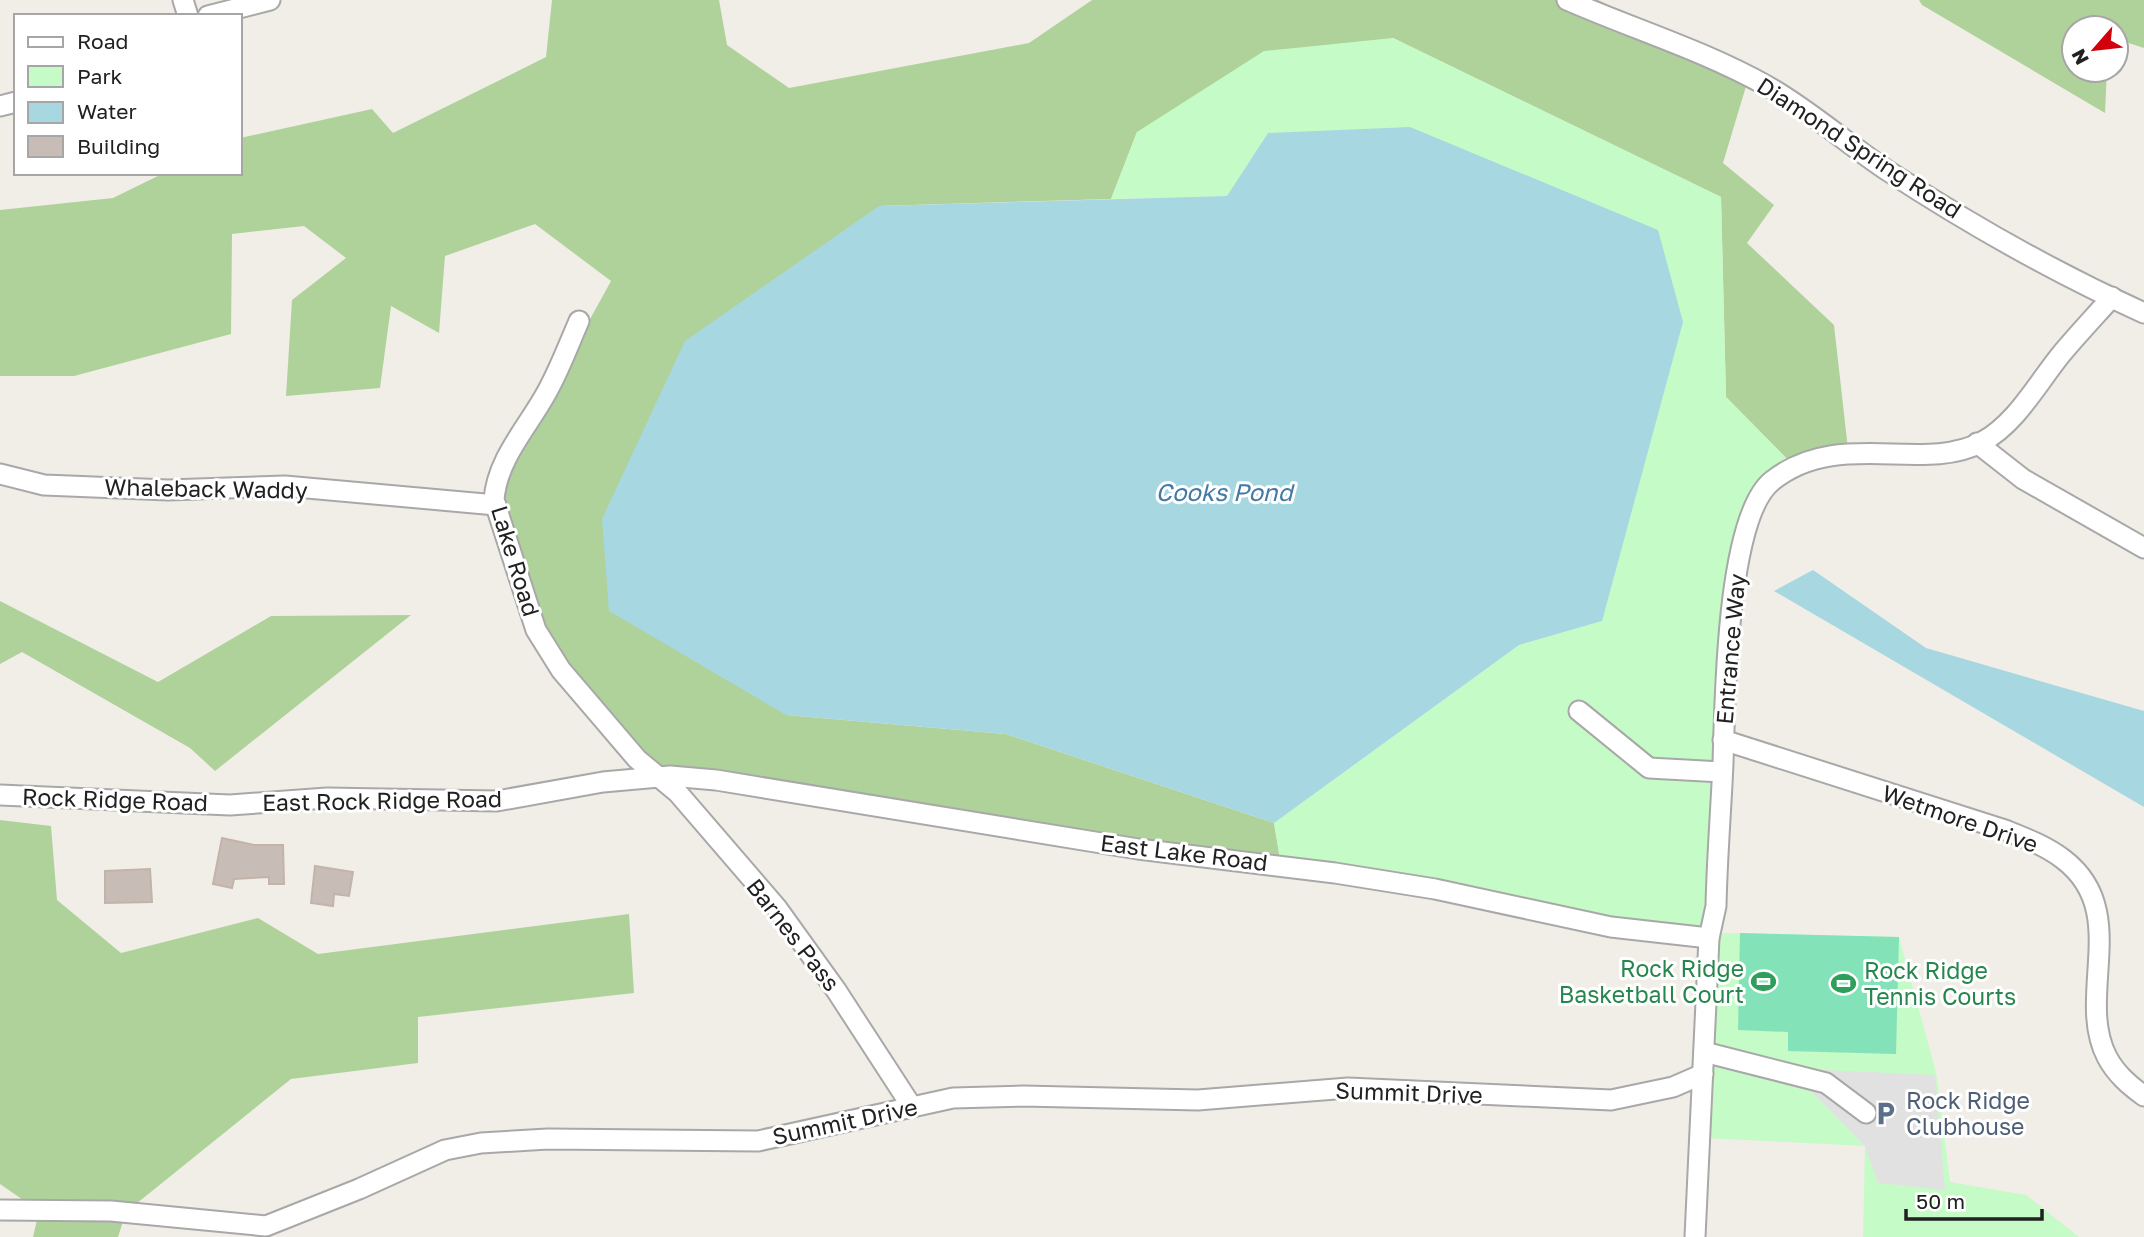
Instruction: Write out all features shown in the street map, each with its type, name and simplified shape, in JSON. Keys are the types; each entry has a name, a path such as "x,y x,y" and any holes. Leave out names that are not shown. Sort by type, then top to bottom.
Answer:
{"street":[{"path":"216,14 270,0"},
{"name":"Diamond Spring Road","path":"1567,0 1698,52 1769,87 1930,197 2011,244 2144,313"},
{"name":"Entrance Way","path":"1695,1237 1709,938 1716,906 1725,668 1743,539 1756,503 1771,482 1834,454 1957,450 1978,443 2004,425 2112,297"},
{"name":"Lake Road","path":"579,321 548,389 504,463 495,483 496,505 536,630 561,670 591,707 637,760 658,777"},
{"path":"1978,443 2023,479 2144,548"},
{"name":"Whaleback Waddy","path":"0,475 44,485 168,491 285,486 496,505"},
{"path":"1579,711 1649,768 1722,772"},
{"name":"Wetmore Drive","path":"1723,740 2005,830 2041,845 2065,860 2084,881 2096,907 2100,934 2099,1028 2106,1056 2124,1082 2144,1096"},
{"name":"East Rock Ridge Road","path":"230,805 327,798 497,801 603,782 658,777"},
{"name":"East Lake Road","path":"658,777 716,780 1138,849 1335,873 1435,889 1611,927 1709,938"},
{"name":"Barnes Pass","path":"658,777 678,793 777,908 836,990 912,1107"},
{"name":"Rock Ridge Road","path":"0,795 230,805"},
{"path":"1704,1052 1826,1083 1866,1113"},
{"name":"Summit Drive","path":"0,1210 111,1211 266,1226 271,1230 445,1150 481,1143 548,1139 758,1141 953,1098 1023,1096 1186,1100 1348,1088 1611,1100 1673,1087 1703,1074"}],"green space":[{"path":"552,0 719,0 727,45 789,88 1029,43 1092,0 1598,0 1750,73 1723,163 1774,205 1747,243 1834,325 1848,449 1793,465 1726,397 1721,197 1393,38 1137,132 1111,199 879,206 786,715 1006,734 1274,823 1280,859 650,767 537,640 495,492 611,281 535,224 445,256 439,333 391,306 380,388 286,396 292,300 346,258 304,226 232,234 231,334 74,376 0,376 0,210 113,198 160,175 242,175 242,138 372,109 393,133 546,57"},
{"path":"1919,0 2144,0 2144,48 2130,44 2130,14 2060,14 2060,84 2106,84 2105,113 1922,5"},
{"path":"1393,38 1721,197 1726,397 1793,465 1740,536 1720,933 1899,937 1936,1072 1950,1182 2026,1195 2079,1237 1863,1237 1865,1146 1706,1138 1718,934 1280,859 1274,823 1519,645 1602,621 1268,133 1227,196 1111,199 1137,132 1264,51"},
{"path":"0,601 158,682 271,616 411,615 215,771 190,748 22,652 0,664"},
{"path":"0,820 51,826 57,900 121,953 258,918 318,954 629,914 634,993 418,1017 418,1063 291,1079 126,1212 118,1237 33,1237 39,1211 0,1184"},
{"name":"Rock Ridge Tennis Courts","path":"1740,933 1899,937 1896,1054 1788,1051 1788,1032 1738,1030"}],"shaded area":[{"name":"Rock Ridge Clubhouse","path":"1711,1045 1802,1069 1935,1075 1945,1190 1878,1183 1865,1146 1802,1082 1710,1065"}],"water":[{"name":"Cooks Pond","path":"1410,127 1658,230 1683,322 1602,621 1519,645 1274,823 1006,734 786,715 609,611 602,519 685,341 879,206 1227,196 1268,133"},
{"path":"1813,570 1926,648 2144,711 2144,807 1774,591"}],"building":[{"path":"222,838 254,845 283,845 284,884 269,884 269,877 234,879 232,888 213,884"},
{"path":"315,866 353,872 349,896 334,894 333,906 311,903"},
{"path":"150,869 152,902 105,903 105,871"}],"place":[{"name":"Rock Ridge Basketball Court","path":"1764,982"},
{"name":"Rock Ridge Tennis Courts","path":"1844,984"},
{"name":"Rock Ridge Clubhouse","path":"1886,1114"}]}
